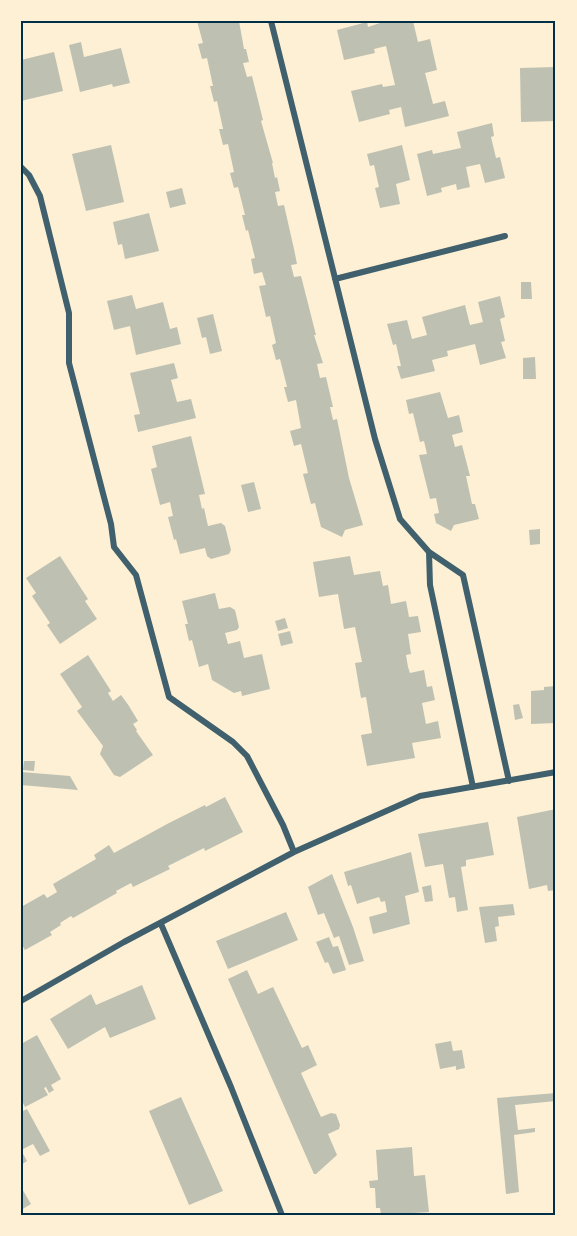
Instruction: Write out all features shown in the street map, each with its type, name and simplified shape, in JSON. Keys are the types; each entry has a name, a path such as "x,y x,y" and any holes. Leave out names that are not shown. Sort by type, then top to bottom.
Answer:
{"street":[{"path":"271,21 375,439 400,519 429,552 464,575 508,781"},
{"path":"21,167 29,175 40,196 69,313 69,363 111,524 114,547 136,575 169,696 233,742 247,756 283,825 294,852"},
{"path":"335,279 505,236"},
{"path":"429,552 430,585 473,787"},
{"path":"21,1001 123,942 294,852 420,796 556,772"},
{"path":"161,924 231,1087 282,1215"}],"building":[{"path":"197,21 239,21 249,62 243,63 247,77 252,76 263,120 261,121 280,191 275,192 278,206 284,205 294,249 297,264 291,265 294,277 301,276 316,335 314,335 323,363 317,364 320,378 326,377 333,407 330,407 333,420 337,419 349,478 363,525 345,530 342,537 321,527 315,503 311,504 303,474 308,473 301,444 294,446 290,431 301,428 296,400 288,402 280,359 276,360 272,345 276,343 270,316 266,317 259,286 266,285 262,272 254,274 251,259 255,258 242,215 245,215 238,187 234,188 230,173 234,172 228,144 223,145 219,129 223,129 217,101 214,102 210,86 213,86 207,58 202,59 198,44 203,43"},
{"path":"380,21 413,21 418,42 430,39 437,70 425,73 433,104 445,101 449,116 405,127 401,107 389,110 390,114 359,122 351,91 382,84 383,87 395,85 386,46 374,49 375,53 344,60 337,30 367,22 368,27"},
{"path":"81,42 84,57 121,48 130,83 113,87 112,84 80,92 69,45"},
{"path":"54,52 63,91 21,101 21,60"},
{"path":"556,67 556,121 521,122 520,68"},
{"path":"492,123 494,136 491,137 496,158 500,157 505,178 485,183 480,164 466,167 470,187 457,190 456,184 441,188 442,192 427,196 417,154 432,150 433,154 461,148 457,132"},
{"path":"111,145 124,202 86,211 72,154"},
{"path":"402,145 410,180 396,184 400,204 380,208 375,188 379,187 374,165 370,166 367,154"},
{"path":"182,188 186,204 170,208 166,192"},
{"path":"149,213 159,251 125,259 122,244 118,245 113,222"},
{"path":"521,282 531,282 532,299 521,299"},
{"path":"132,295 136,309 163,302 170,329 177,327 181,344 136,355 130,326 114,330 107,301"},
{"path":"500,296 505,317 500,319 505,341 501,342 506,358 480,365 475,344 447,351 448,356 432,360 435,371 401,379 397,366 401,366 396,344 393,345 387,324 407,320 412,339 427,335 422,317 465,305 470,325 483,322 478,302"},
{"path":"213,314 222,351 210,354 206,337 202,338 197,318"},
{"path":"535,357 536,379 523,379 523,358"},
{"path":"174,363 178,378 171,380 177,402 191,399 196,418 138,432 134,415 140,414 130,373"},
{"path":"440,392 448,418 459,415 463,432 452,435 455,447 462,445 470,476 466,476 472,504 475,504 479,519 454,525 451,531 436,523 434,514 439,513 436,498 430,499 419,455 427,454 424,441 420,442 413,413 409,414 406,400"},
{"path":"191,436 205,494 199,495 202,509 204,508 208,526 221,523 225,526 231,550 229,554 211,559 207,556 205,548 180,554 168,517 173,516 170,502 160,505 151,469 157,467 152,446"},
{"path":"254,482 261,509 248,512 241,485"},
{"path":"540,529 540,544 530,545 529,530"},
{"path":"60,556 88,599 85,601 97,619 60,644 47,625 50,623 32,596 36,593 26,578"},
{"path":"350,556 354,575 380,571 383,586 388,585 391,604 406,601 409,617 418,616 421,632 408,634 411,654 406,655 408,667 410,673 424,670 427,687 432,686 435,700 422,703 426,724 438,721 441,738 412,743 415,758 367,766 361,735 372,733 366,697 361,698 355,663 362,662 355,627 344,629 338,594 319,597 313,562"},
{"path":"215,593 219,609 230,607 235,610 239,627 237,630 225,633 228,644 240,641 244,658 262,654 270,689 242,696 241,691 234,693 212,680 208,664 199,667 192,640 189,641 185,624 188,624 182,601"},
{"path":"285,618 288,628 278,631 275,621"},
{"path":"290,631 293,643 281,646 278,634"},
{"path":"88,655 111,691 108,693 113,701 121,695 129,706 138,721 133,724 136,731 153,755 120,777 114,775 100,754 103,746 77,711 82,707 60,674"},
{"path":"556,686 556,723 531,724 531,691"},
{"path":"519,704 523,718 515,720 513,705"},
{"path":"24,761 35,761 34,771 23,770"},
{"path":"21,772 70,776 78,790 21,785"},
{"path":"225,797 243,832 168,866 170,869 133,887 131,883 116,891 117,893 60,923 61,925 50,932 52,935 25,950 21,943 21,907 44,894 47,898 57,892 53,884 96,859 94,855 109,845 114,853 169,823"},
{"path":"556,809 556,890 548,891 547,885 529,889 517,817"},
{"path":"488,822 494,855 466,860 466,866 461,867 468,910 457,912 455,897 449,898 443,864 425,867 418,834"},
{"path":"411,852 419,892 405,896 410,924 373,934 369,917 387,912 385,901 381,902 379,897 357,904 344,872"},
{"path":"332,874 364,961 349,965 339,936 334,938 324,913 318,915 308,887"},
{"path":"431,885 433,901 425,902 422,887"},
{"path":"513,904 515,915 498,917 499,926 495,927 497,941 485,943 479,907"},
{"path":"286,912 298,940 228,969 216,941"},
{"path":"329,937 333,947 338,946 346,970 333,974 328,962 325,963 316,942"},
{"path":"247,970 258,994 273,987 302,1048 308,1045 317,1065 301,1073 321,1117 331,1113 336,1114 340,1125 339,1129 328,1134 337,1155 316,1174 314,1174 228,979"},
{"path":"142,985 156,1019 110,1038 105,1027 68,1049 50,1019 91,994 96,1005"},
{"path":"37,1035 61,1079 51,1085 54,1090 49,1093 46,1087 44,1088 48,1095 25,1107 21,1099 21,1044"},
{"path":"451,1041 453,1051 462,1050 465,1068 456,1070 456,1066 440,1069 435,1044"},
{"path":"556,1093 556,1101 515,1105 518,1130 535,1128 535,1132 514,1135 519,1192 506,1194 497,1098"},
{"path":"181,1097 223,1191 189,1205 149,1111"},
{"path":"27,1109 50,1151 40,1156 33,1144 21,1150 21,1112"},
{"path":"412,1147 414,1176 425,1175 429,1212 381,1215 380,1208 376,1208 375,1188 370,1188 369,1181 378,1180 376,1150"},
{"path":"21,1150 27,1161 21,1165"},
{"path":"21,1187 31,1204 21,1210"}]}
